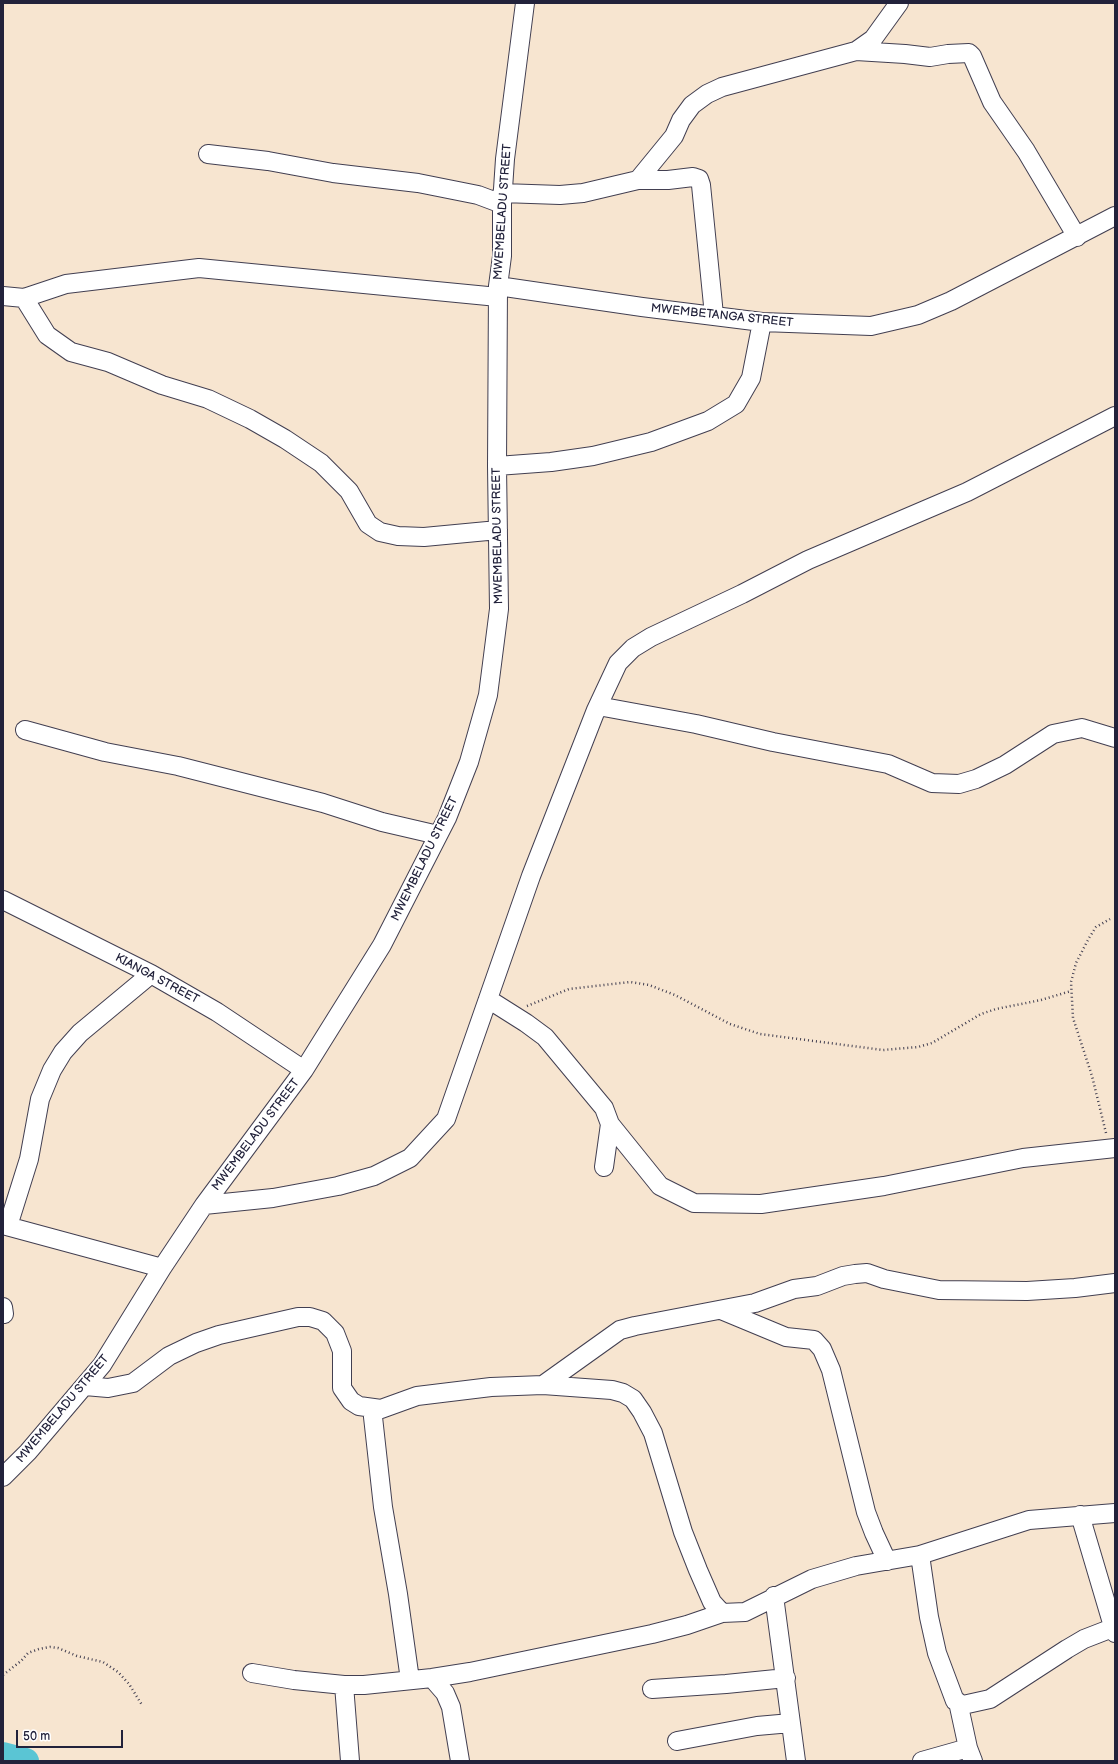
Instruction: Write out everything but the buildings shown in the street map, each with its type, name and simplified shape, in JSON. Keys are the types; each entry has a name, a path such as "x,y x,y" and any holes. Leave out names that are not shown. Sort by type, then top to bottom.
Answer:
{"street":[{"name":"MWEMBELADU STREET","path":"3,1477 28,1452 102,1365 118,1342 162,1268 204,1205 304,1070 382,945 447,818 469,762 488,695 499,609 497,466 498,292 502,256 502,198 525,3"},
{"path":"856,51 873,39 899,3"},
{"path":"638,180 674,136 681,120 692,105 707,94 722,87 856,51 930,57 969,53 972,56 992,102 1026,151 1077,237"},
{"path":"208,154 268,161 334,173 418,182 478,195 502,198 582,193 638,180 693,177 699,180 701,185 714,315"},
{"name":"MWEMBETANGA STREET","path":"24,298 66,284 199,268 498,292 714,315 762,322 871,326 918,315 951,301 1115,216"},
{"path":"3,296 24,298 47,335 71,352 108,362 162,385 208,399 250,419 285,439 321,463 349,491 368,524 380,532 398,536 424,537 498,530"},
{"path":"497,466 551,462 593,456 651,442 708,421 736,404 751,378 762,322"},
{"path":"204,1205 273,1198 338,1186 374,1176 410,1158 446,1119 531,876 598,706 618,663 633,648 651,637 742,594 808,560 967,492 1115,416"},
{"path":"598,706 696,724 773,742 888,764 932,784 958,784 976,779 1004,765 1053,734 1082,728 1115,738"},
{"path":"25,730 105,752 178,766 323,803 382,822 438,835"},
{"name":"KIANGA STREET","path":"3,900 151,974 217,1012 304,1070"},
{"path":"151,974 80,1034 63,1052 52,1070 40,1099 29,1158 6,1225 162,1268"},
{"path":"488,999 513,1014 545,1037 584,1086 604,1108 610,1124 660,1186 694,1203 761,1204 884,1186 1023,1158 1112,1149"},
{"path":"604,1167 610,1124"},
{"path":"543,1385 620,1330 650,1323 755,1304 794,1289 817,1286 843,1276 867,1273 890,1280 939,1290 1027,1291 1075,1288 1115,1283"},
{"path":"720,1310 786,1337 814,1340 822,1349 831,1370 866,1512 887,1561"},
{"path":"85,1386 108,1388 133,1383 169,1356 196,1343 219,1335 298,1317 310,1317 323,1321 335,1333 342,1351 342,1388 346,1395 359,1406 381,1409 416,1396 491,1387 543,1385 612,1390 623,1393 633,1399 653,1433 683,1532 712,1602 722,1613"},
{"path":"372,1408 383,1507 398,1594 410,1680"},
{"path":"252,1673 294,1680 364,1684 432,1678 470,1672 652,1634 687,1625 722,1613 745,1612 774,1596 812,1579 856,1566 920,1555 1029,1520 1115,1513"},
{"path":"920,1555 929,1617 937,1653 955,1701 963,1705 990,1699 1084,1639 1114,1629 1080,1515"},
{"path":"774,1596 796,1761"},
{"path":"432,1678 440,1684 451,1706 460,1761"},
{"path":"652,1689 786,1678"},
{"path":"344,1684 350,1761"},
{"path":"922,1761 971,1754 958,1702"},
{"path":"677,1741 757,1726 791,1723"}],"path":[{"path":"1110,919 1096,927 1088,938 1076,963 1071,982 1071,990 1073,1018 1092,1076 1112,1149"},
{"path":"513,1014 534,1002 569,990 630,982 649,985 675,995 730,1024 760,1034 883,1050 899,1049 932,1043 952,1033 968,1020 986,1013 1041,1000 1071,990"},
{"path":"3,1675 21,1661 28,1653 50,1647 58,1648 78,1656 103,1662 118,1672 129,1684 142,1705"}],"waterway":[{"path":"3,1755 26,1761"}]}
